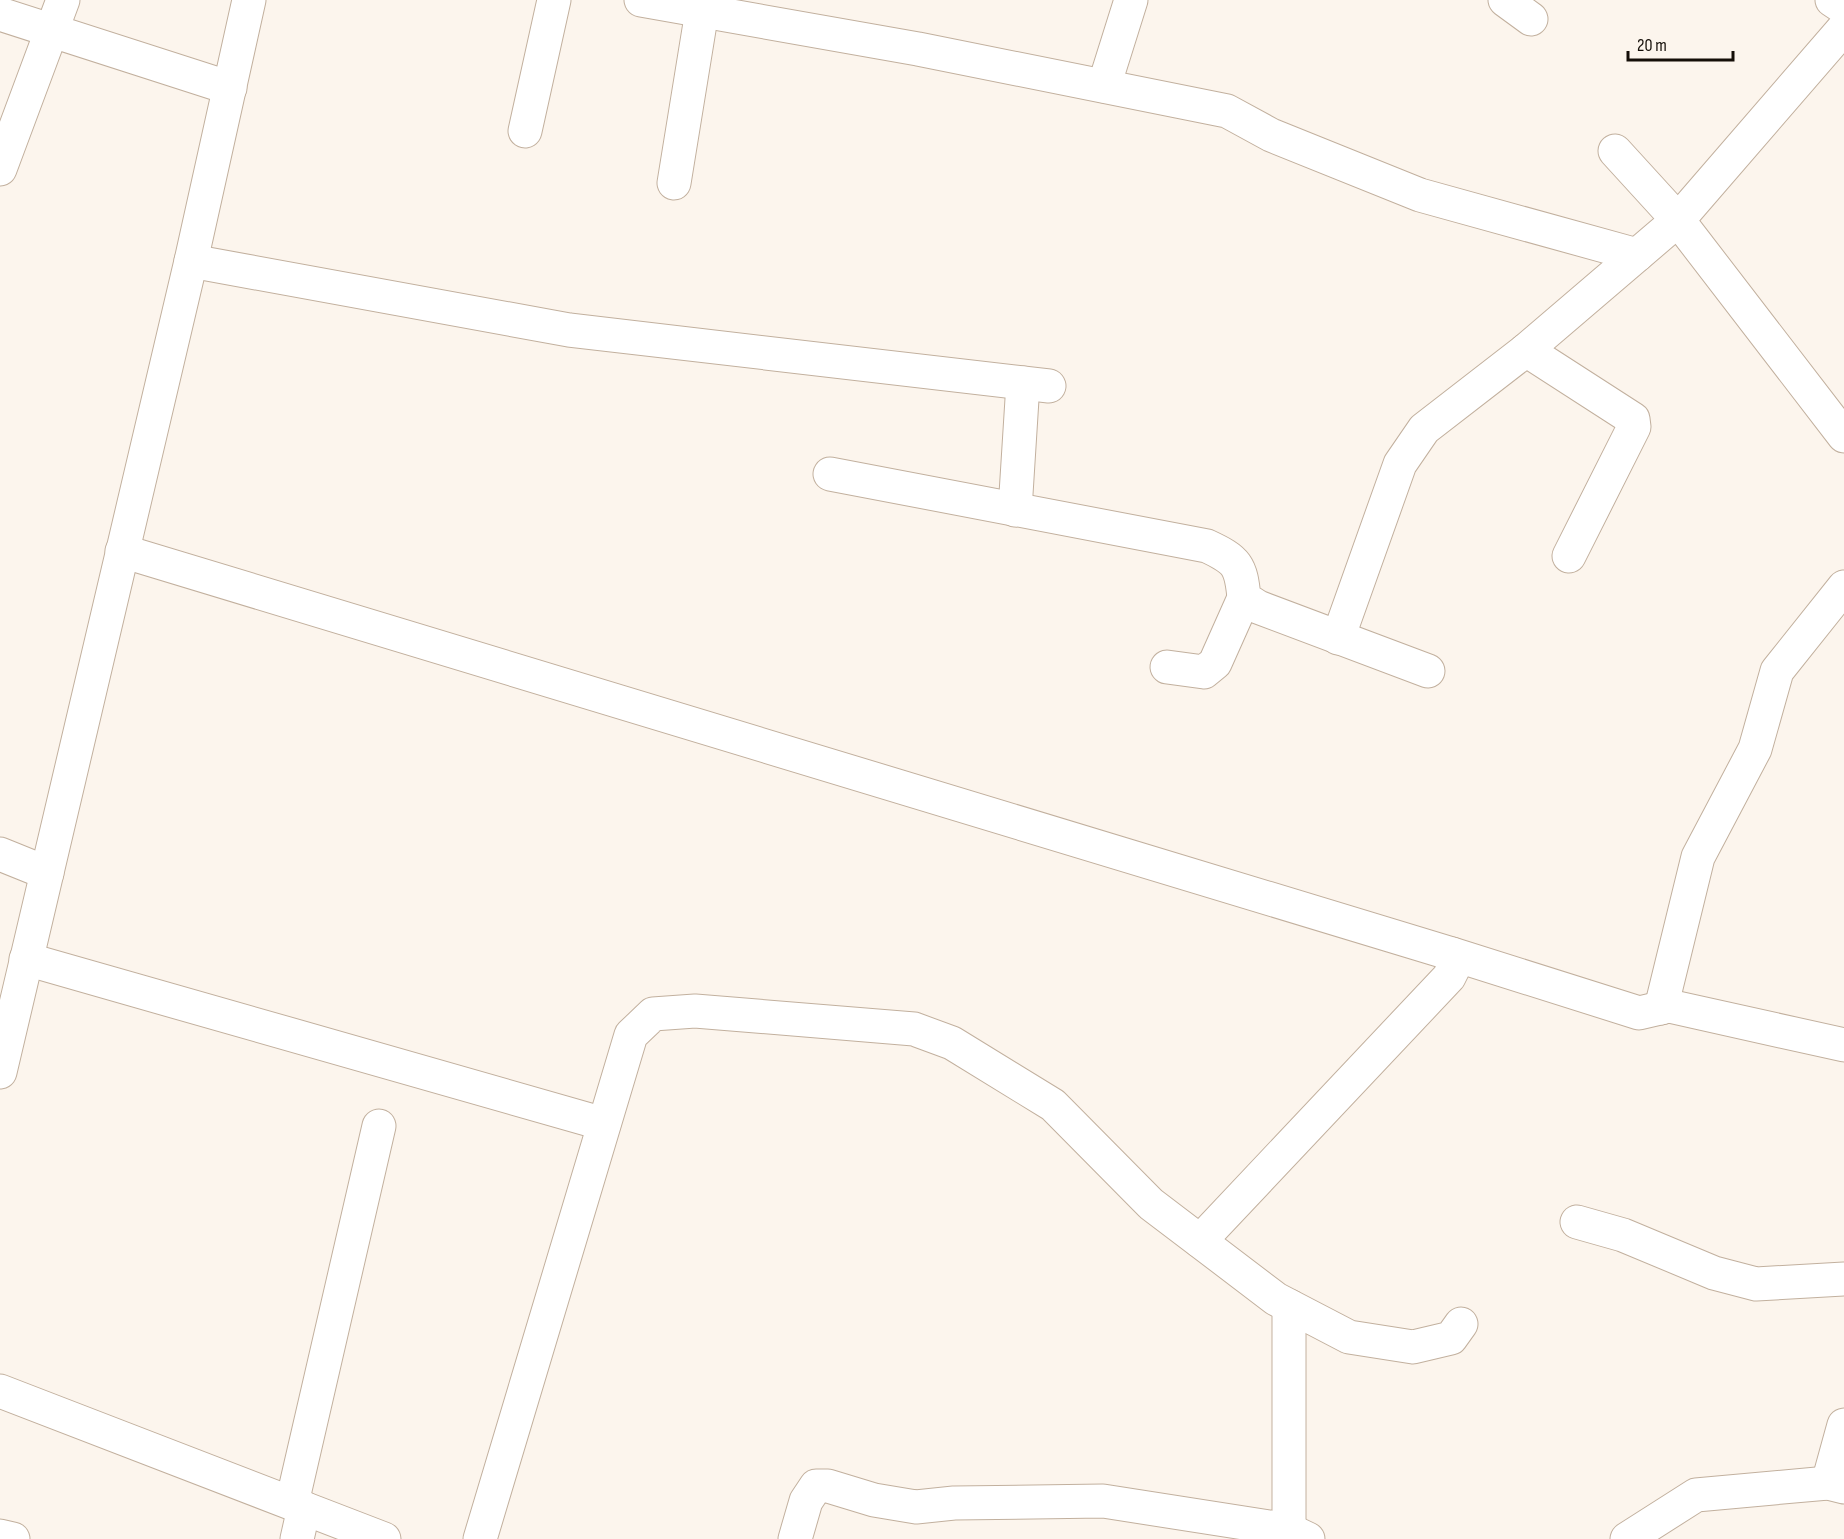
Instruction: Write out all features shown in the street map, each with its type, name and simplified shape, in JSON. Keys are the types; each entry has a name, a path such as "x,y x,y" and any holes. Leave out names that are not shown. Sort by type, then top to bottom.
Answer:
{"street":[{"path":"0,169 63,0"},
{"path":"0,1072 6,1018 26,958 191,261 249,0"},
{"path":"525,131 554,0"},
{"path":"641,0 918,49 1227,111 1271,135 1420,195 1637,255"},
{"path":"1104,86 1131,0"},
{"path":"1505,0 1531,19"},
{"path":"1832,0 1844,8"},
{"path":"674,183 702,10"},
{"path":"0,14 230,88"},
{"path":"1338,638 1400,464 1424,429 1526,350 1678,220 1844,28"},
{"path":"1614,151 1678,220 1844,436"},
{"path":"191,261 569,330 1036,385 1015,510"},
{"path":"1526,350 1632,419 1634,427 1569,556"},
{"path":"830,474 1207,546 1230,556 1242,571 1244,598 1215,663 1204,672 1167,667"},
{"path":"122,551 1452,954 1639,1013 1669,1006 1844,1045"},
{"path":"1660,1008 1698,856 1755,749 1777,671 1844,587"},
{"path":"1244,598 1258,607 1428,671"},
{"path":"0,854 46,873"},
{"path":"1200,1242 1449,977 1454,967 1452,954"},
{"path":"26,958 604,1124"},
{"path":"480,1539 631,1035 653,1014 695,1011 914,1029 952,1043 1053,1105 1151,1204 1289,1306 1349,1337 1413,1347 1451,1338 1461,1324"},
{"path":"298,1517 379,1126"},
{"path":"1577,1222 1623,1235 1714,1273 1756,1284 1844,1279"},
{"path":"795,1539 806,1501 816,1486 828,1486 874,1500 916,1507 954,1503 1103,1501 1298,1534 1289,1306"},
{"path":"0,1391 298,1517 384,1539"},
{"path":"1628,1539 1696,1495 1836,1485 1844,1425"},
{"path":"0,1536 13,1539"}]}
